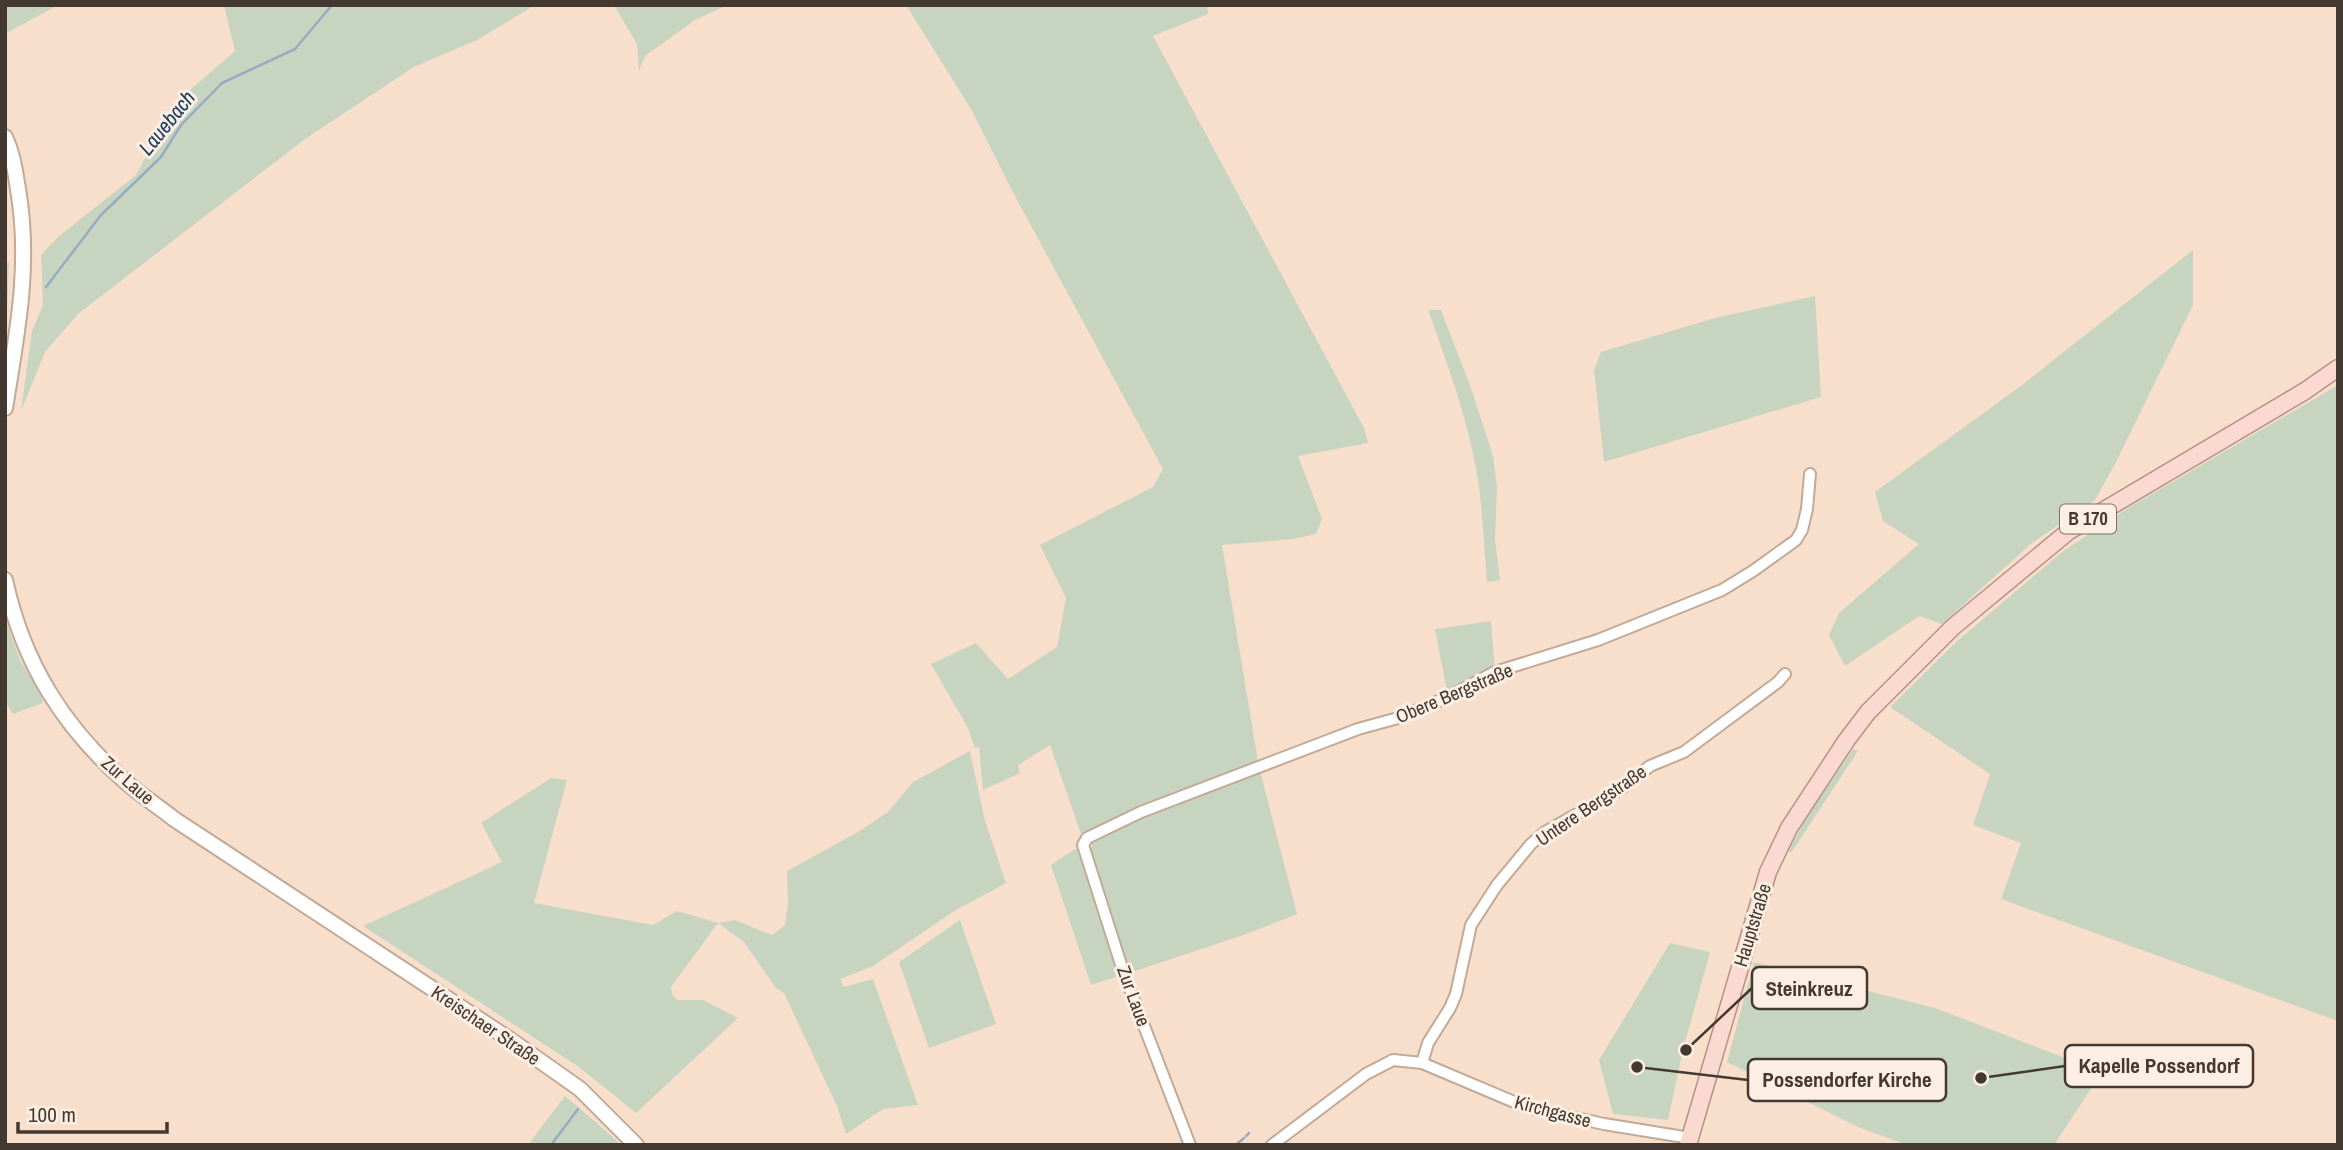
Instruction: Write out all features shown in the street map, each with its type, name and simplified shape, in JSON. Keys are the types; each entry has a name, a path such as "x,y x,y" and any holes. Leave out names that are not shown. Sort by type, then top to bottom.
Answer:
{"main road":[{"path":"5,137 12,153 22,212 25,256 23,298 5,408"},
{"name":"Hauptstraße","path":"1689,1141 1768,872 1789,828 1868,712 1953,627 2069,531 2305,391 2338,368"},
{"name":"Zur Laue","path":"5,580 13,616 31,660 55,703 79,736 127,783 174,819 325,918"},
{"name":"Kreischaer Straße","path":"325,918 580,1089 636,1145"}],"street":[{"name":"Obere Bergstraße","path":"1083,845 1095,832 1141,812 1358,730 1398,718 1448,697 1495,672 1598,640 1722,590 1796,540 1802,530 1807,509 1810,474"},
{"name":"Untere Bergstraße","path":"1422,1062 1429,1043 1456,994 1471,925 1497,885 1531,844 1545,832 1621,789 1650,766 1684,752 1785,674"},
{"name":"Zur Laue","path":"1083,845 1124,974 1190,1145"},
{"path":"1272,1145 1331,1098 1382,1064 1405,1060 1422,1062"},
{"name":"Kirchgasse","path":"1422,1062 1526,1107 1689,1141"}],"green space":[{"path":"5,5 58,5 5,34"},
{"path":"224,5 535,5 477,40 414,67 305,139 78,314 45,352 21,411 32,331 43,305 41,255 58,237 136,175 175,103 235,51"},
{"path":"614,5 728,5 695,20 645,56 639,71 637,44"},
{"path":"906,5 1207,5 1208,14 1153,36 1364,428 1368,443 1298,456 1322,519 1316,534 1293,539 1222,545 1259,767 1297,914 1244,935 1129,973 1091,856 1092,841 1138,808 1081,834 1050,745 1018,765 1020,773 983,790 979,747 975,748 968,728 931,664 976,643 1008,679 1057,647 1066,598 1040,545 1153,487 1163,469 1016,198 971,109"},
{"path":"2193,250 2193,305 2095,500 2032,543 1942,624 1919,616 1845,666 1829,635 1839,613 1919,544 1883,521 1875,492 2022,385"},
{"path":"9,261 5,362 5,266"},
{"path":"1815,296 1821,397 1604,462 1594,370 1601,352 1715,318"},
{"path":"1428,310 1441,310 1493,456 1497,487 1495,540 1500,580 1487,582 1474,458 1457,394"},
{"path":"2338,385 2338,1021 2001,899 2021,843 1973,825 1990,774 1890,707 1955,643 2062,552 2128,508"},
{"path":"5,619 20,660 43,703 13,714 5,701"},
{"path":"1491,621 1495,672 1448,697 1435,629"},
{"path":"1853,749 1858,751 1791,853 1788,851 1807,817"},
{"path":"970,751 985,821 1006,883 956,910 873,966 840,979 844,987 873,979 918,1105 883,1109 846,1134 837,1106 784,993 776,988 744,942 718,923 735,920 772,935 785,925 788,903 787,871 858,832 888,812 913,782"},
{"path":"551,778 567,780 534,903 653,925 677,911 718,923 671,987 672,994 677,1000 703,1000 738,1018 636,1113 579,1067 363,926 502,862 481,823"},
{"path":"1075,849 1082,850 1122,975 1091,985 1051,865"},
{"path":"960,920 996,1024 929,1048 899,962"},
{"path":"1670,943 1710,952 1683,1050 1668,1120 1613,1114 1599,1060"},
{"path":"1754,962 1935,1008 2102,1072 2054,1145 1907,1145 1858,1127 1727,1062"},
{"path":"565,1096 614,1138 620,1145 528,1145"}],"waterway":[{"name":"Lauebach","path":"46,287 101,215 161,157 181,125 222,83 295,49 332,5"},
{"path":"551,1145 578,1109"},
{"path":"1246,1136 1249,1133"},
{"path":"1237,1144 1244,1138"}],"place":[{"name":"Steinkreuz","path":"1686,1050"},
{"name":"Possendorfer Kirche","path":"1637,1067"},
{"name":"Kapelle Possendorf","path":"1981,1078"}]}
